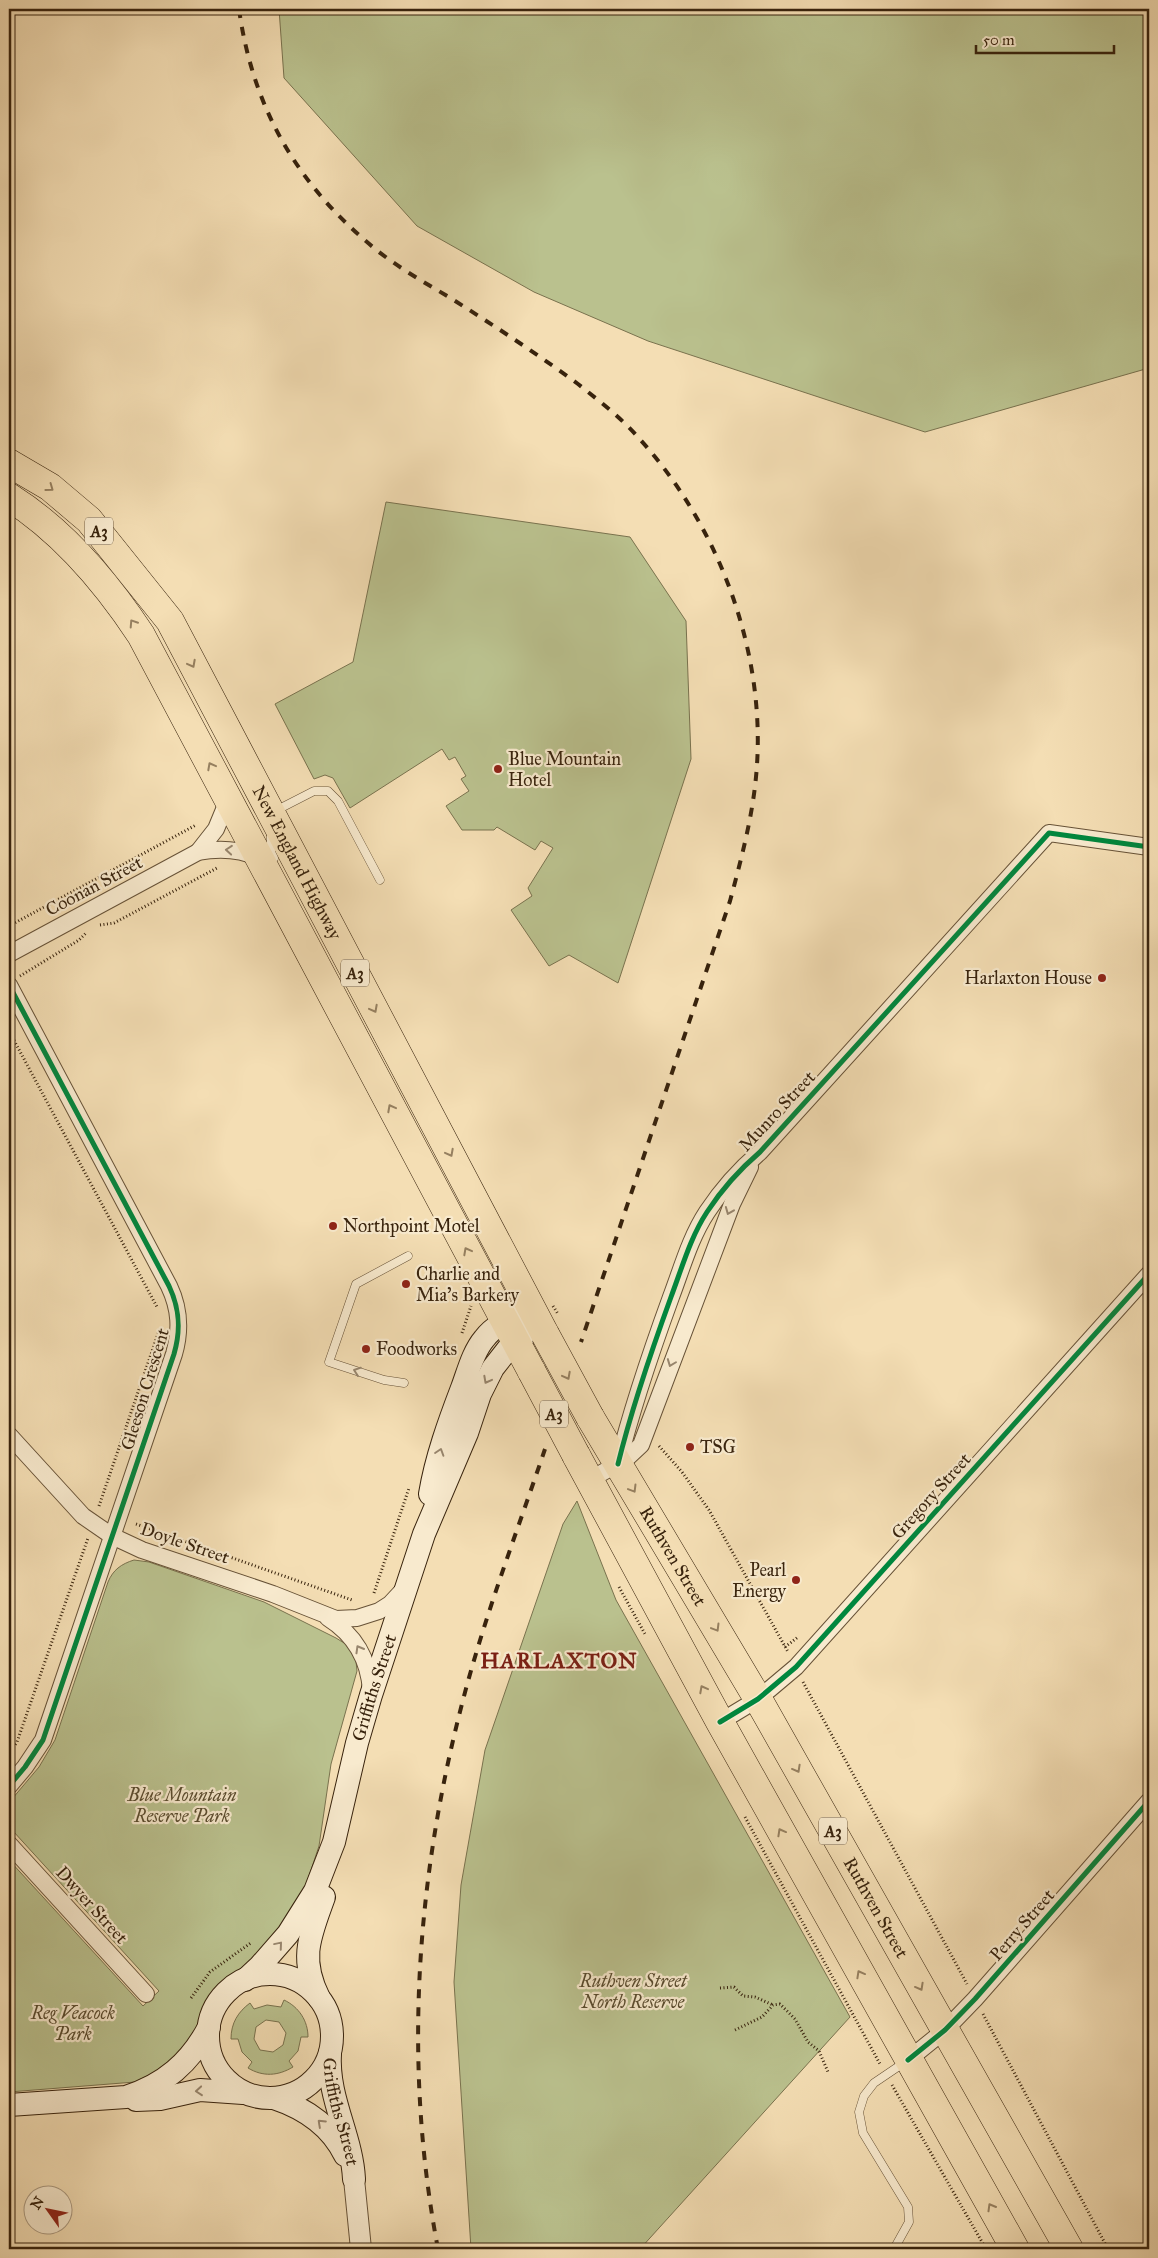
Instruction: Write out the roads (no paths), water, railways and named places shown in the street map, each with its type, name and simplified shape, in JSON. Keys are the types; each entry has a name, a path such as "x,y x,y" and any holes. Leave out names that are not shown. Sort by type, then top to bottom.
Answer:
{"highway":[{"name":"New England Highway","path":"9,463 50,487 89,520 170,621 248,770 266,812 539,1323"},
{"name":"New England Highway","path":"9,497 46,525 92,570 119,603 141,635 269,864 315,964 532,1372"},
{"path":"236,803 247,794 252,782 248,770"},
{"name":"Ruthven Street","path":"539,1323 590,1417 758,1700 1069,2249"},
{"name":"Ruthven Street","path":"532,1372 720,1722 897,2067 1015,2249"}],"main road":[{"name":"Griffiths Street","path":"319,1999 309,1975 307,1953 311,1931 329,1880 334,1842 357,1743 371,1695 424,1534 467,1433 484,1383 497,1362 510,1331 539,1323"},
{"name":"Griffiths Street","path":"245,1980 275,1950 302,1913 315,1891 334,1842"},
{"path":"9,2105 126,2097 149,2100 200,2090 224,2090 248,2094 274,2098 294,2092 312,2081 324,2064 331,2045 328,2018 319,1999 304,1985 285,1976 265,1974 245,1980 223,1996 212,2014 209,2027 209,2048 216,2068 230,2083 248,2094"},
{"path":"126,2097 156,2085 183,2066 202,2041 209,2027"},
{"name":"Griffiths Street","path":"331,2045 332,2090 351,2150 354,2180"},
{"name":"Griffiths Street","path":"274,2098 302,2110 326,2128 343,2152 354,2180"}],"street":[{"name":"Coonan Street","path":"198,852 236,803"},
{"name":"Munro Street","path":"618,1464 626,1428 654,1345 696,1232 726,1186 760,1152 1049,832 1149,847"},
{"name":"Coonan Street","path":"9,954 198,852 225,849 240,851 269,864"},
{"name":"Gleeson Crescent","path":"9,1786 25,1767 43,1740 177,1341 179,1329 177,1306 164,1278 12,982"},
{"name":"Munro Street","path":"589,1480 618,1464 636,1450 646,1433 732,1204 760,1152"},
{"name":"Gregory Street","path":"720,1722 758,1700 796,1667 1149,1274"},
{"name":"Doyle Street","path":"9,1436 71,1503 93,1523 112,1536 142,1550 273,1594 324,1616 346,1631 361,1651 367,1665 371,1695"},
{"name":"Doyle Street","path":"324,1616 347,1619 368,1616 390,1604 407,1586"},
{"name":"Perry Street","path":"897,2067 945,2030 975,1999 1149,1801"},
{"name":"Dwyer Street","path":"9,1844 146,1994"},
{"name":"Griffiths Street","path":"354,2180 361,2249"}],"lane":[{"path":"269,864 271,852 266,812 314,791 328,791 338,801 380,880"},
{"path":"308,928 315,964"},
{"path":"404,1383 384,1380 329,1362 356,1284 408,1256"},
{"path":"894,2249 909,2222 908,2207 863,2133 858,2112 864,2096 874,2083 897,2067"}],"railway":[{"path":"239,9 246,46 268,113 284,144 303,174 325,201 379,252 413,276 482,318 546,361 593,396 636,435 665,470 691,509 714,550 732,594 745,639 754,685 758,731 756,777 746,839 730,901 581,1342"},
{"path":"438,2249 427,2180 418,2042 425,1904 434,1836 447,1767 472,1668 491,1605 545,1449"}],"place":[{"name":"Blue Mountain Hotel","path":"498,769"},
{"name":"Harlaxton House","path":"1102,978"},
{"name":"Northpoint Motel","path":"333,1226"},
{"name":"Charlie and Mia's Barkery","path":"406,1284"},
{"name":"Foodworks","path":"366,1349"},
{"name":"TSG","path":"690,1447"},
{"name":"Pearl Energy","path":"796,1580"}],"district":[{"name":"HARLAXTON","path":"559,1660"}],"park label":[{"name":"Blue Mountain Reserve Park","path":"182,1805"},
{"name":"Ruthven Street North Reserve","path":"633,1991"},
{"name":"Reg Veacock Park","path":"73,2024"}]}
